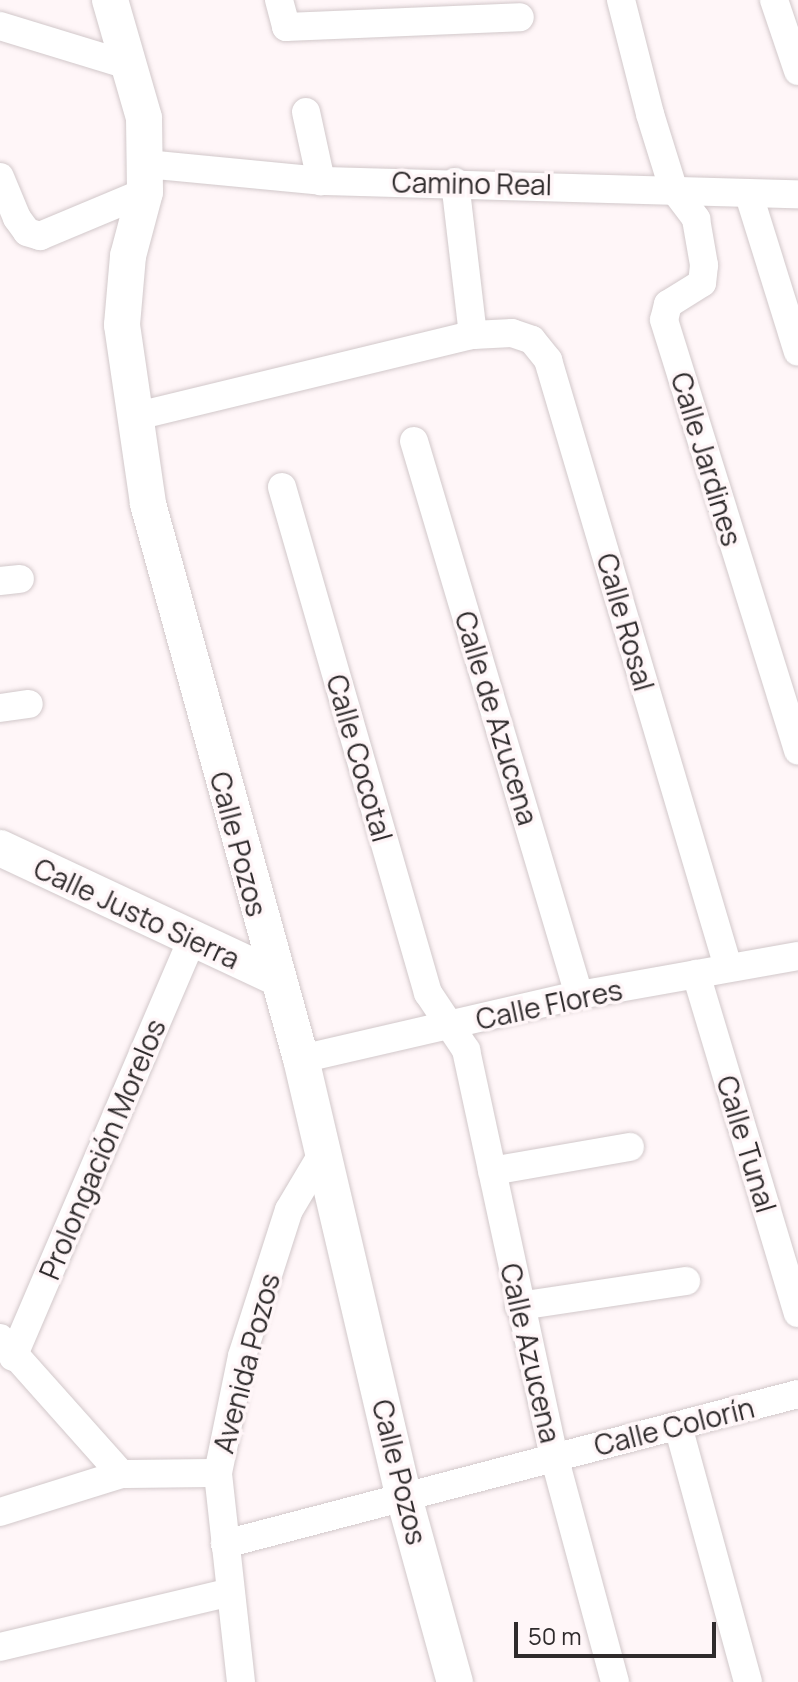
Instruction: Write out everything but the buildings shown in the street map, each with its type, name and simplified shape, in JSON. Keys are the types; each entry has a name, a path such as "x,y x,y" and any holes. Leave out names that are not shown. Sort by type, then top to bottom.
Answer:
{"street":[{"name":"Calle Pozos","path":"110,0 144,118 146,178 128,256 122,325 133,417 173,600 275,977 301,1059 405,1501 455,1682"},
{"path":"279,0 286,27 520,17"},
{"path":"621,0 673,188"},
{"path":"774,0 798,71"},
{"path":"0,26 131,66"},
{"path":"306,112 321,181"},
{"path":"0,177 17,218 27,232 40,236 146,178"},
{"name":"Camino Real","path":"146,178 455,182 673,188 749,195 798,194"},
{"path":"455,182 473,335"},
{"name":"Calle Jardines","path":"673,188 696,219 704,265 702,283 668,304 664,320 798,751"},
{"path":"749,195 790,296 798,352"},
{"name":"Calle Rosal","path":"133,417 473,335 512,333 532,340 548,360 728,967"},
{"name":"Calle de Azucena","path":"414,441 579,995"},
{"name":"Calle Cocotal","path":"282,487 428,993 446,1026"},
{"path":"0,708 29,704"},
{"name":"Calle Justo Sierra","path":"0,848 191,942 275,977"},
{"name":"Prolongación Morelos","path":"7,1348 191,942"},
{"name":"Calle Flores","path":"301,1059 579,995 798,956"},
{"name":"Calle Tunal","path":"696,974 798,1313"},
{"name":"Calle Azucena","path":"446,1026 466,1050 519,1306 554,1456 615,1682"},
{"path":"492,1171 630,1147"},
{"name":"Avenida Pozos","path":"241,1682 218,1473 242,1356 289,1210 324,1151"},
{"path":"519,1306 686,1281"},
{"path":"7,1348 121,1474"},
{"name":"Calle Colorín","path":"225,1544 405,1501 554,1456 798,1394"},
{"path":"678,1426 748,1682"},
{"path":"0,1512 121,1474 218,1473"},
{"path":"0,1647 230,1592"}]}
